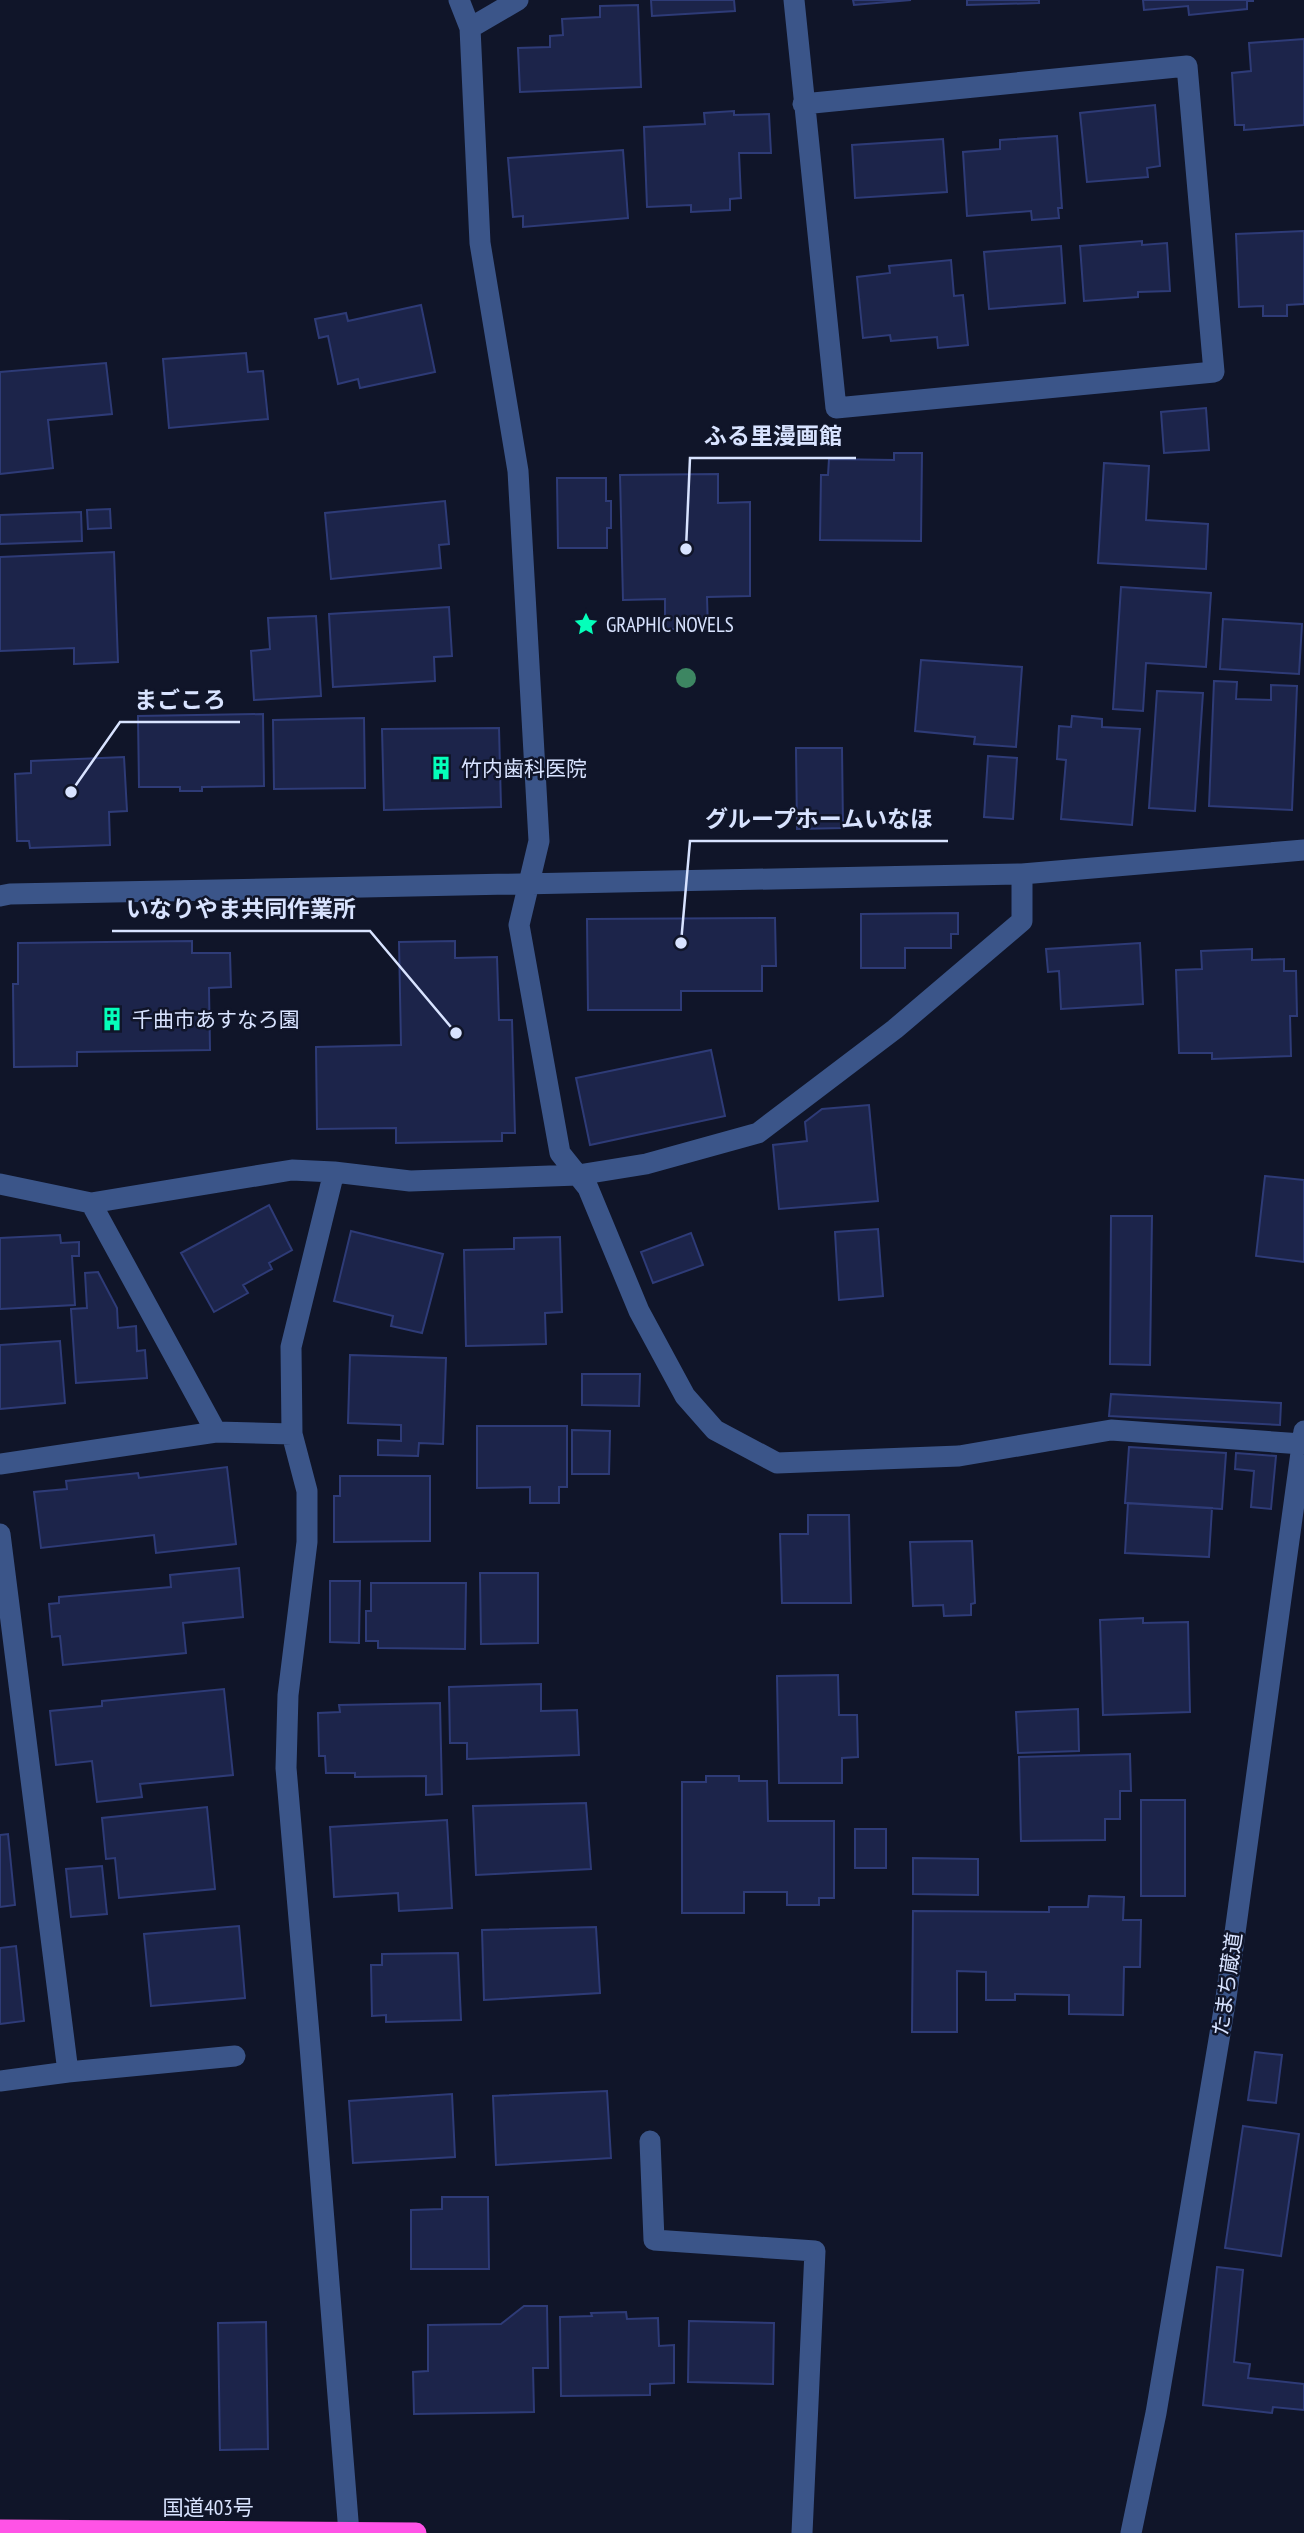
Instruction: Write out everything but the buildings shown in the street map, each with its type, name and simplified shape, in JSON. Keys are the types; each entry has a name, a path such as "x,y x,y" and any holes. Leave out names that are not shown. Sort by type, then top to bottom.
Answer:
{"highway":[{"name":"国道403号","path":"0,2530 416,2533"}],"street":[{"path":"459,0 470,27 480,243 518,471 539,841 519,925 560,1153 588,1188 639,1311 685,1396 715,1430 777,1463 959,1456 1111,1430 1303,1438"},
{"path":"470,27 518,0"},
{"path":"794,0 803,104 836,408 1214,372 1187,65 803,104"},
{"path":"0,896 1022,874 1304,850"},
{"path":"0,1184 92,1203 292,1170 411,1181 578,1175 646,1164 758,1133 895,1029 1022,921 1022,874"},
{"path":"334,1172 291,1347 292,1434 307,1490 307,1542 288,1695 286,1768 349,2533"},
{"path":"92,1203 216,1432"},
{"path":"0,1464 216,1432 292,1434"},
{"name":"たまち蔵道","path":"1131,2533 1156,2413 1226,1998 1303,1438"},
{"path":"0,1534 68,2072"},
{"path":"0,2081 235,2056"},
{"path":"650,2141 654,2240 815,2251 802,2533"}],"place":[{"name":"ふる里漫画館","path":"686,549"},
{"name":"GRAPHIC NOVELS","path":"586,624"},
{"name":"竹内歯科医院","path":"441,768"},
{"name":"まごころ","path":"71,792"},
{"name":"グループホームいなほ","path":"681,943"},
{"name":"千曲市あすなろ園","path":"112,1019"},
{"name":"いなりやま共同作業所","path":"456,1033"}]}
